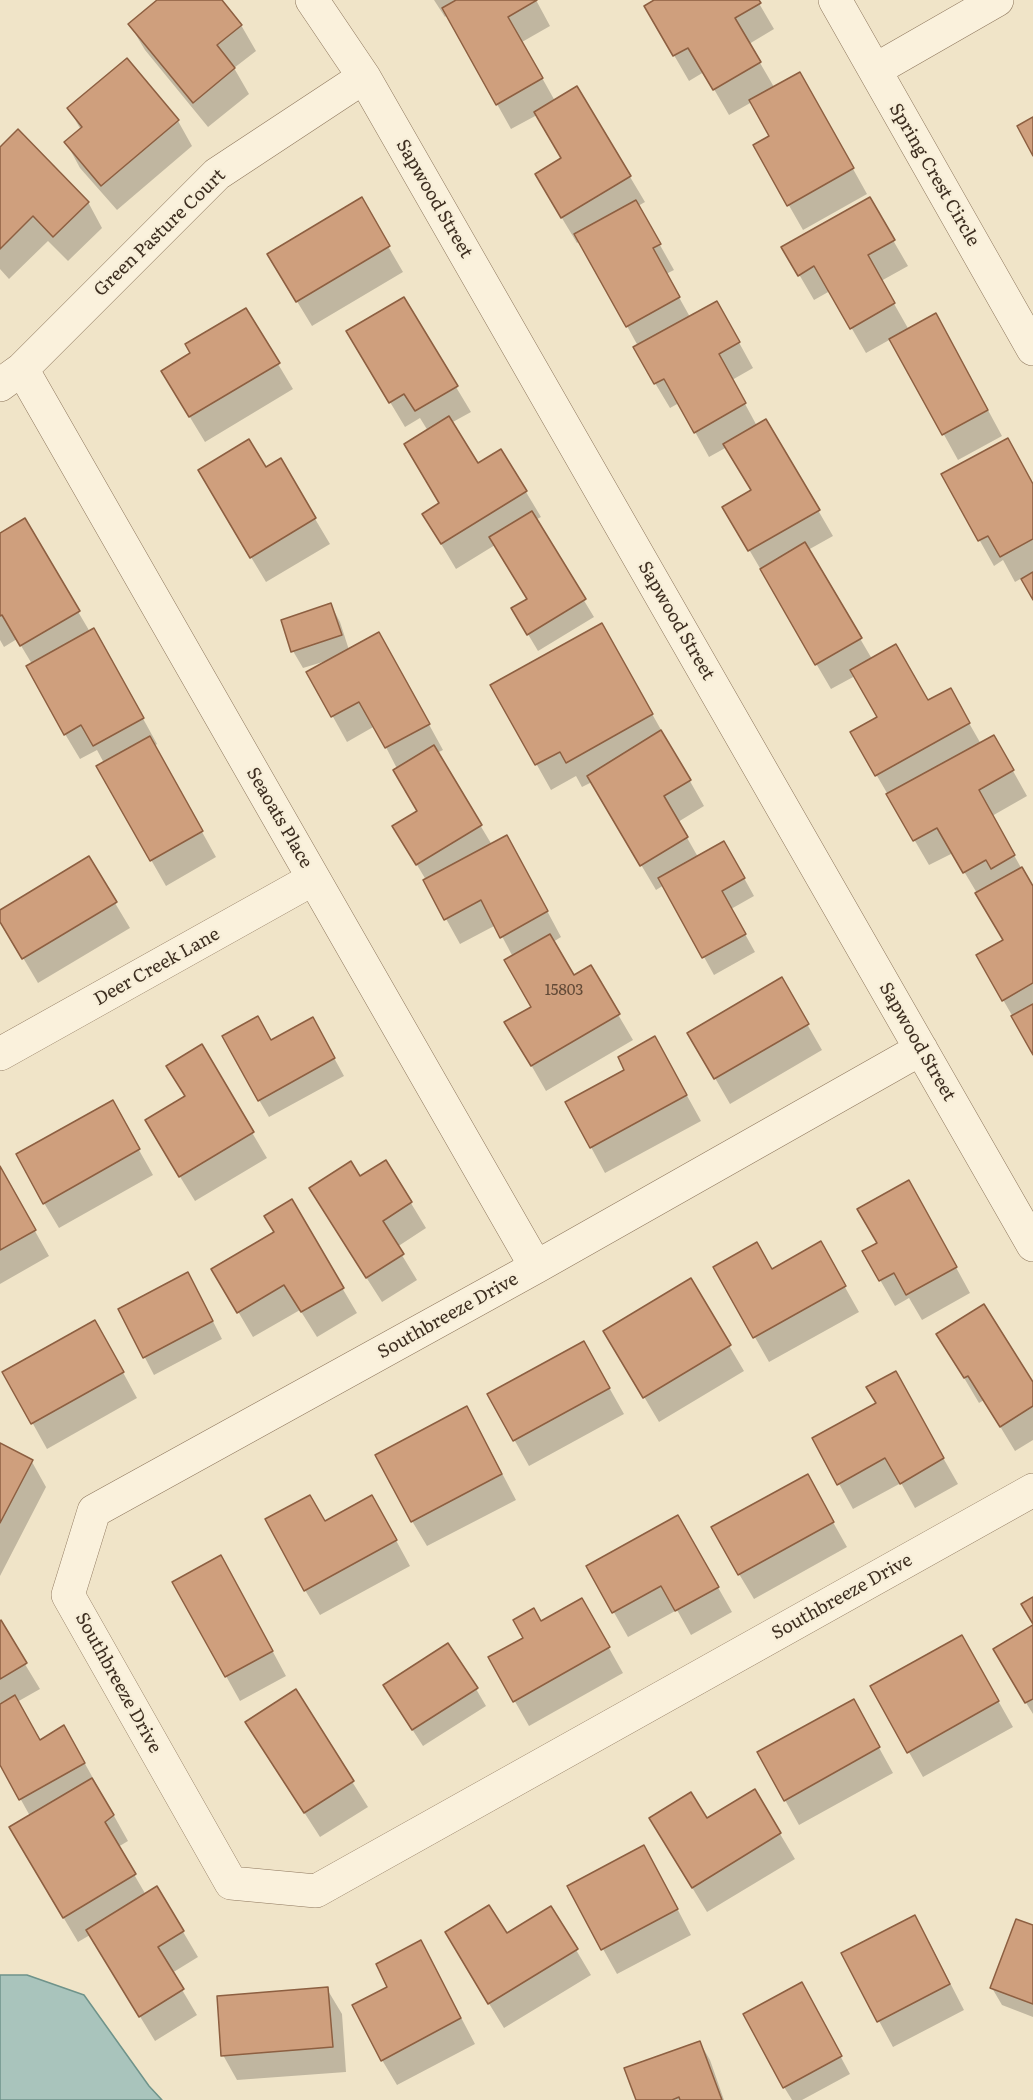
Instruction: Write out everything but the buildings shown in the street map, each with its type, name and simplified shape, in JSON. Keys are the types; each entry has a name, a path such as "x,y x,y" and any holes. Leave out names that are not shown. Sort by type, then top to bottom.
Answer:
{"street":[{"name":"Sapwood Street","path":"312,0 364,76 1033,1245"},
{"name":"Spring Crest Circle","path":"835,0 1033,349"},
{"path":"875,70 997,0"},
{"name":"Green Pasture Court","path":"11,377 217,174 364,76"},
{"name":"Seaoats Place","path":"11,377 313,879 536,1267"},
{"name":"Deer Creek Lane","path":"0,1054 313,879"},
{"name":"Southbreeze Drive","path":"921,1049 536,1267 94,1511 68,1595 231,1883 316,1892 1033,1490"}],"water":[{"path":"0,1975 27,1975 84,1995 149,2086 162,2100 0,2100"}]}
